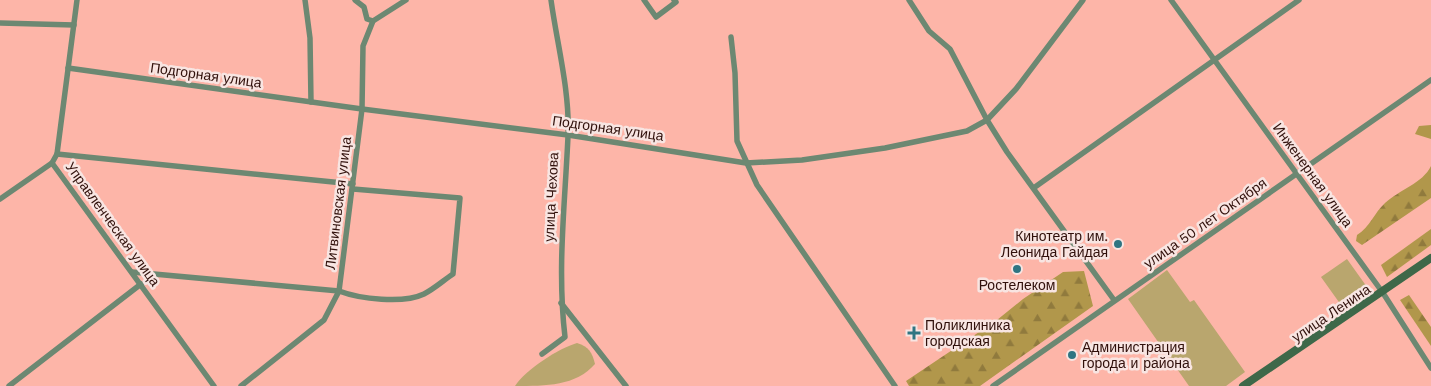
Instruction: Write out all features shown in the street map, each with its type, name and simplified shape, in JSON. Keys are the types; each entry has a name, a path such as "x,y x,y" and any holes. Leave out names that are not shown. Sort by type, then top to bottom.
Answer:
{"main road":[{"name":"улица Ленина","path":"1243,386 1383,293 1431,258"}],"street":[{"name":"Управленческая улица","path":"77,0 57,154 52,163 214,386"},
{"path":"305,0 310,38 312,102"},
{"path":"355,0 364,6 367,19 373,21 406,0"},
{"name":"улица Чехова","path":"542,354 565,337 561,302 561,233 568,135 565,94 550,0"},
{"path":"644,0 656,17 670,9 676,2 674,0"},
{"path":"909,0 929,31 950,49 987,120 1114,300"},
{"name":"Подгорная улица","path":"68,68 362,109 568,135 746,163 802,160 885,148 967,131 987,120 1016,89 1083,0"},
{"name":"Инженерная улица","path":"1171,0 1383,293 1431,368"},
{"path":"1035,187 1299,0"},
{"name":"Литвиновская улица","path":"241,386 324,320 339,291 362,109 364,46 373,21"},
{"path":"0,23 74,25"},
{"path":"731,37 735,73 736,141 746,163 757,184 896,386"},
{"name":"улица 50 лет Октября","path":"993,386 1431,80"},
{"path":"57,154 460,198 453,274 424,294 404,300 354,297 339,291 132,272"},
{"path":"0,199 52,163"},
{"path":"9,386 141,284"},
{"path":"561,302 626,386"}],"green space":[{"path":"1431,125 1431,139 1415,134 1419,126"},
{"path":"1431,166 1431,198 1362,245 1356,241 1357,235 1385,203 1417,182"},
{"path":"1431,229 1431,245 1387,277 1381,265"},
{"path":"1084,271 1093,306 980,386 909,386 906,381 997,320 1023,299 1063,272"},
{"path":"1409,295 1431,327 1431,346 1400,300"}],"shaded area":[{"path":"1347,259 1367,287 1341,305 1321,277"},
{"path":"1167,270 1190,302 1194,300 1245,372 1226,386 1189,386 1128,299"},
{"path":"577,343 589,350 595,364 579,377 570,381 549,385 515,386 526,373 543,360"}],"place":[{"name":"Кинотеатр им. Леонида Гайдая","path":"1118,244"},
{"name":"Ростелеком","path":"1017,269"},
{"name":"Поликлиника городская","path":"914,333"},
{"name":"Администрация города и района","path":"1072,355"}]}
